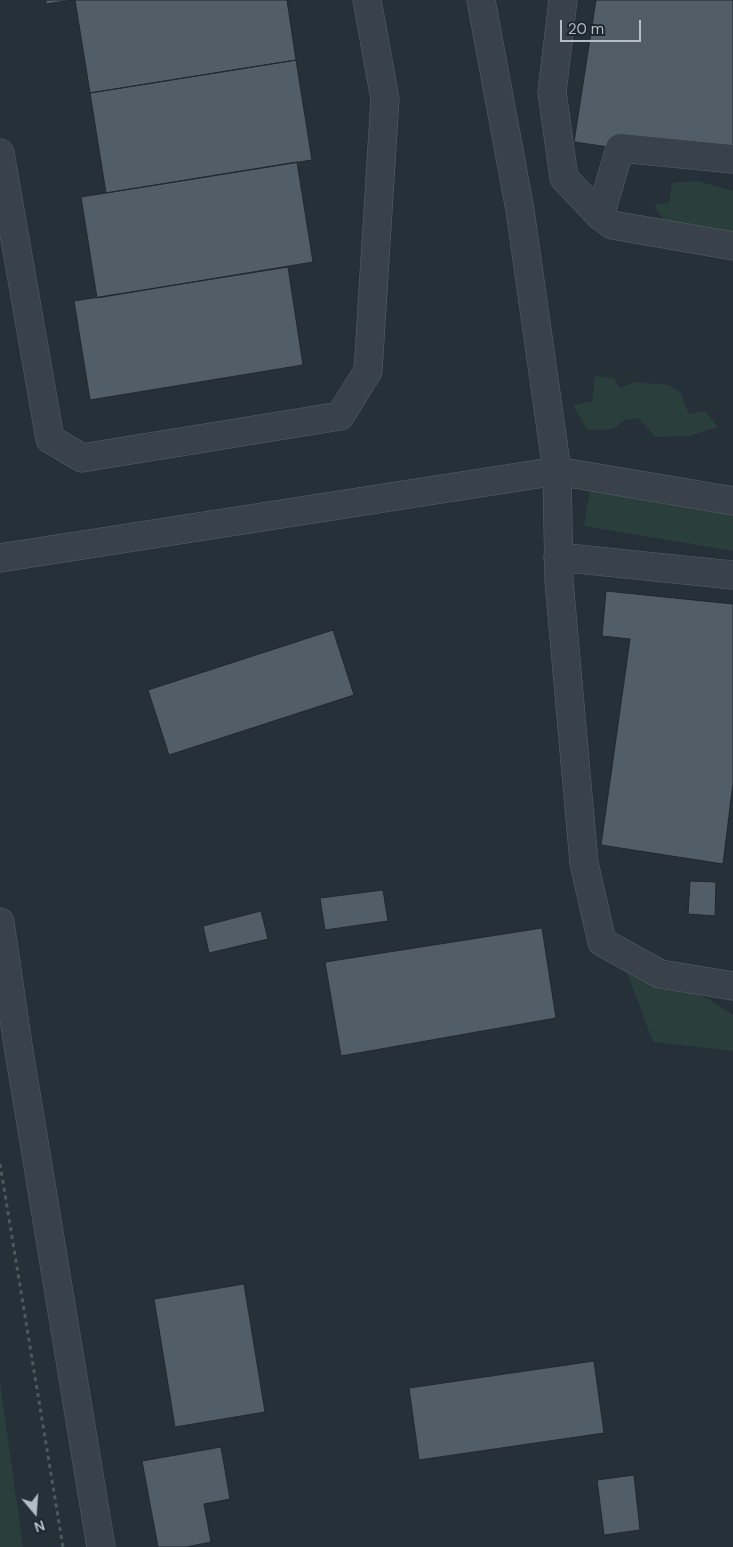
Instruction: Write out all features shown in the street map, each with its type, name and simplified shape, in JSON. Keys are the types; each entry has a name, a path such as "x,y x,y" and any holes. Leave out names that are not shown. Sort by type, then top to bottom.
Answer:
{"lane":[{"path":"0,153 50,439 82,458 340,416 368,371 385,99 367,0"},
{"path":"481,0 520,210 557,471 559,581 584,863 602,942 660,974 733,986"},
{"path":"563,0 552,92 564,178 600,216 612,225 733,246"},
{"path":"600,216 620,148 733,159"},
{"path":"0,558 557,471 733,501"},
{"path":"558,557 733,575"},
{"path":"0,922 18,1045 101,1547"}],"path":[{"path":"0,1164 63,1547"}],"green space":[{"path":"697,181 733,191 733,246 668,228 654,205 669,202 672,183"},
{"path":"595,376 614,378 620,388 635,382 668,385 680,392 689,414 705,411 718,427 689,436 656,437 638,418 625,420 613,429 587,430 573,405 592,401"},
{"path":"592,477 733,506 733,551 584,526"},
{"path":"624,964 708,999 733,1015 733,1051 653,1042"},
{"path":"0,1382 23,1547 0,1547"}],"building":[{"path":"46,0 73,0 46,4"},
{"path":"75,0 287,0 296,60 90,93"},
{"path":"596,0 733,0 733,165 574,142"},
{"path":"296,60 312,160 106,193 90,93"},
{"path":"297,162 313,262 97,298 81,197"},
{"path":"288,267 303,365 90,400 74,301"},
{"path":"606,591 733,604 733,783 723,864 601,845 630,639 602,636"},
{"path":"333,630 354,695 169,755 148,690"},
{"path":"690,881 716,882 715,916 688,914"},
{"path":"383,890 388,921 325,930 320,898"},
{"path":"261,911 268,939 209,953 203,926"},
{"path":"542,928 556,1018 341,1056 325,962"},
{"path":"244,1284 265,1412 175,1427 154,1299"},
{"path":"594,1361 604,1433 419,1460 409,1388"},
{"path":"221,1447 230,1499 204,1504 211,1542 186,1547 158,1547 142,1461"},
{"path":"634,1475 640,1530 604,1535 597,1480"}]}
